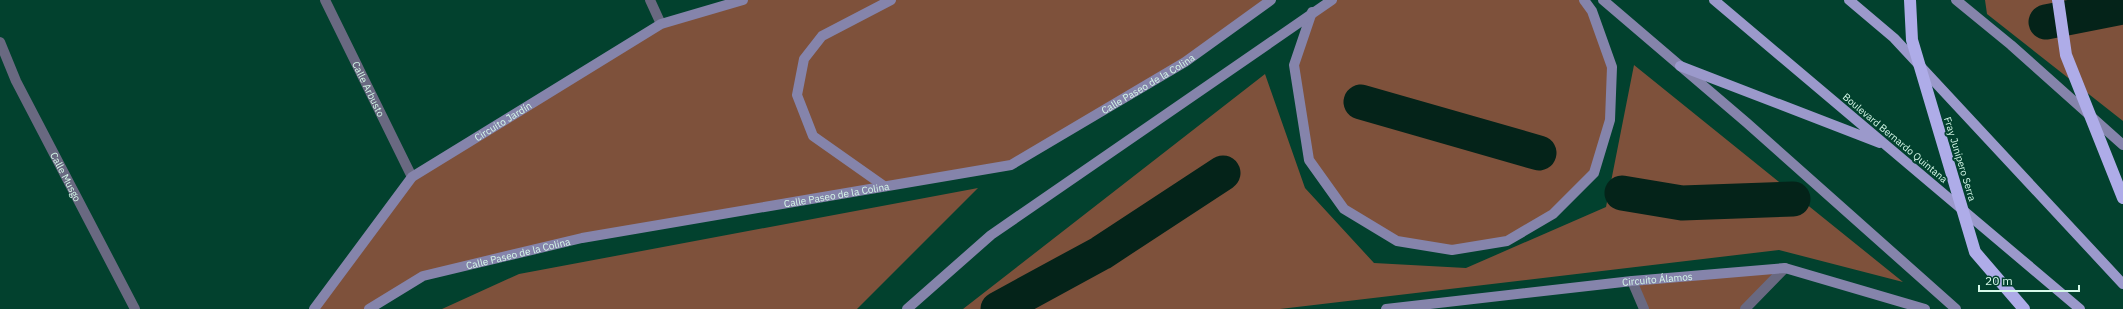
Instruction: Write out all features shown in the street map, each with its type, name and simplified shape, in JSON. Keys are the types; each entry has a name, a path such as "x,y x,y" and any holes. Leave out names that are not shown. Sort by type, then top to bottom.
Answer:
{"highway":[{"name":"Fray Junipero Serra","path":"1910,0 1912,40 1975,252 2024,309"},
{"path":"2058,0 2066,55 2123,198"}],"main road":[{"name":"Boulevard Bernardo Quintana","path":"1714,0 2080,309"},
{"path":"1849,0 1894,38 2123,284"},
{"path":"1680,66 1887,146"}],"street":[{"name":"Calle Arbusto","path":"325,0 412,178"},
{"path":"650,0 661,24"},
{"name":"Circuito Jardín","path":"314,309 412,178 661,24 743,0"},
{"path":"884,186 813,136 797,95 804,59 822,36 891,0"},
{"name":"Calle Paseo de la Colina","path":"370,309 423,276 582,238 1011,165 1185,62 1271,0"},
{"path":"907,309 991,235 1312,12 1332,0"},
{"path":"1312,12 1294,65 1310,160 1344,210 1397,241 1452,250 1507,241 1553,214 1594,173 1610,120 1612,67 1592,11 1584,0"},
{"path":"1603,0 1748,123 1956,309"},
{"path":"1956,0 2011,45 2123,145"},
{"name":"Calle Musgo","path":"0,42 16,81 135,309"},
{"path":"1745,309 1785,268"},
{"name":"Circuito Álamos","path":"1386,309 1632,281 1785,268 1925,309"},
{"path":"1632,281 1644,309"}],"shaded area":[{"path":"743,0 1271,0 1185,62 1011,165 582,238 423,276 369,309 314,309 412,177 661,24"},
{"path":"1332,0 1584,0 1612,67 1610,120 1594,173 1553,214 1507,241 1452,250 1397,241 1344,209 1309,160 1294,65 1312,12"},
{"path":"1985,0 2123,0 2123,121 1987,14"},
{"path":"1634,65 1903,282 1779,250 1280,309 963,309 1265,74 1305,188 1374,263 1466,268 1606,207"},
{"path":"978,188 857,309 442,309 519,274"},
{"path":"1785,269 1745,309 1644,309 1632,281"}],"waterway":[{"path":"2046,22 2123,7"},
{"path":"1361,102 1539,153"},
{"path":"998,309 1101,253 1223,173"},
{"path":"1622,193 1682,203 1793,199"}]}
